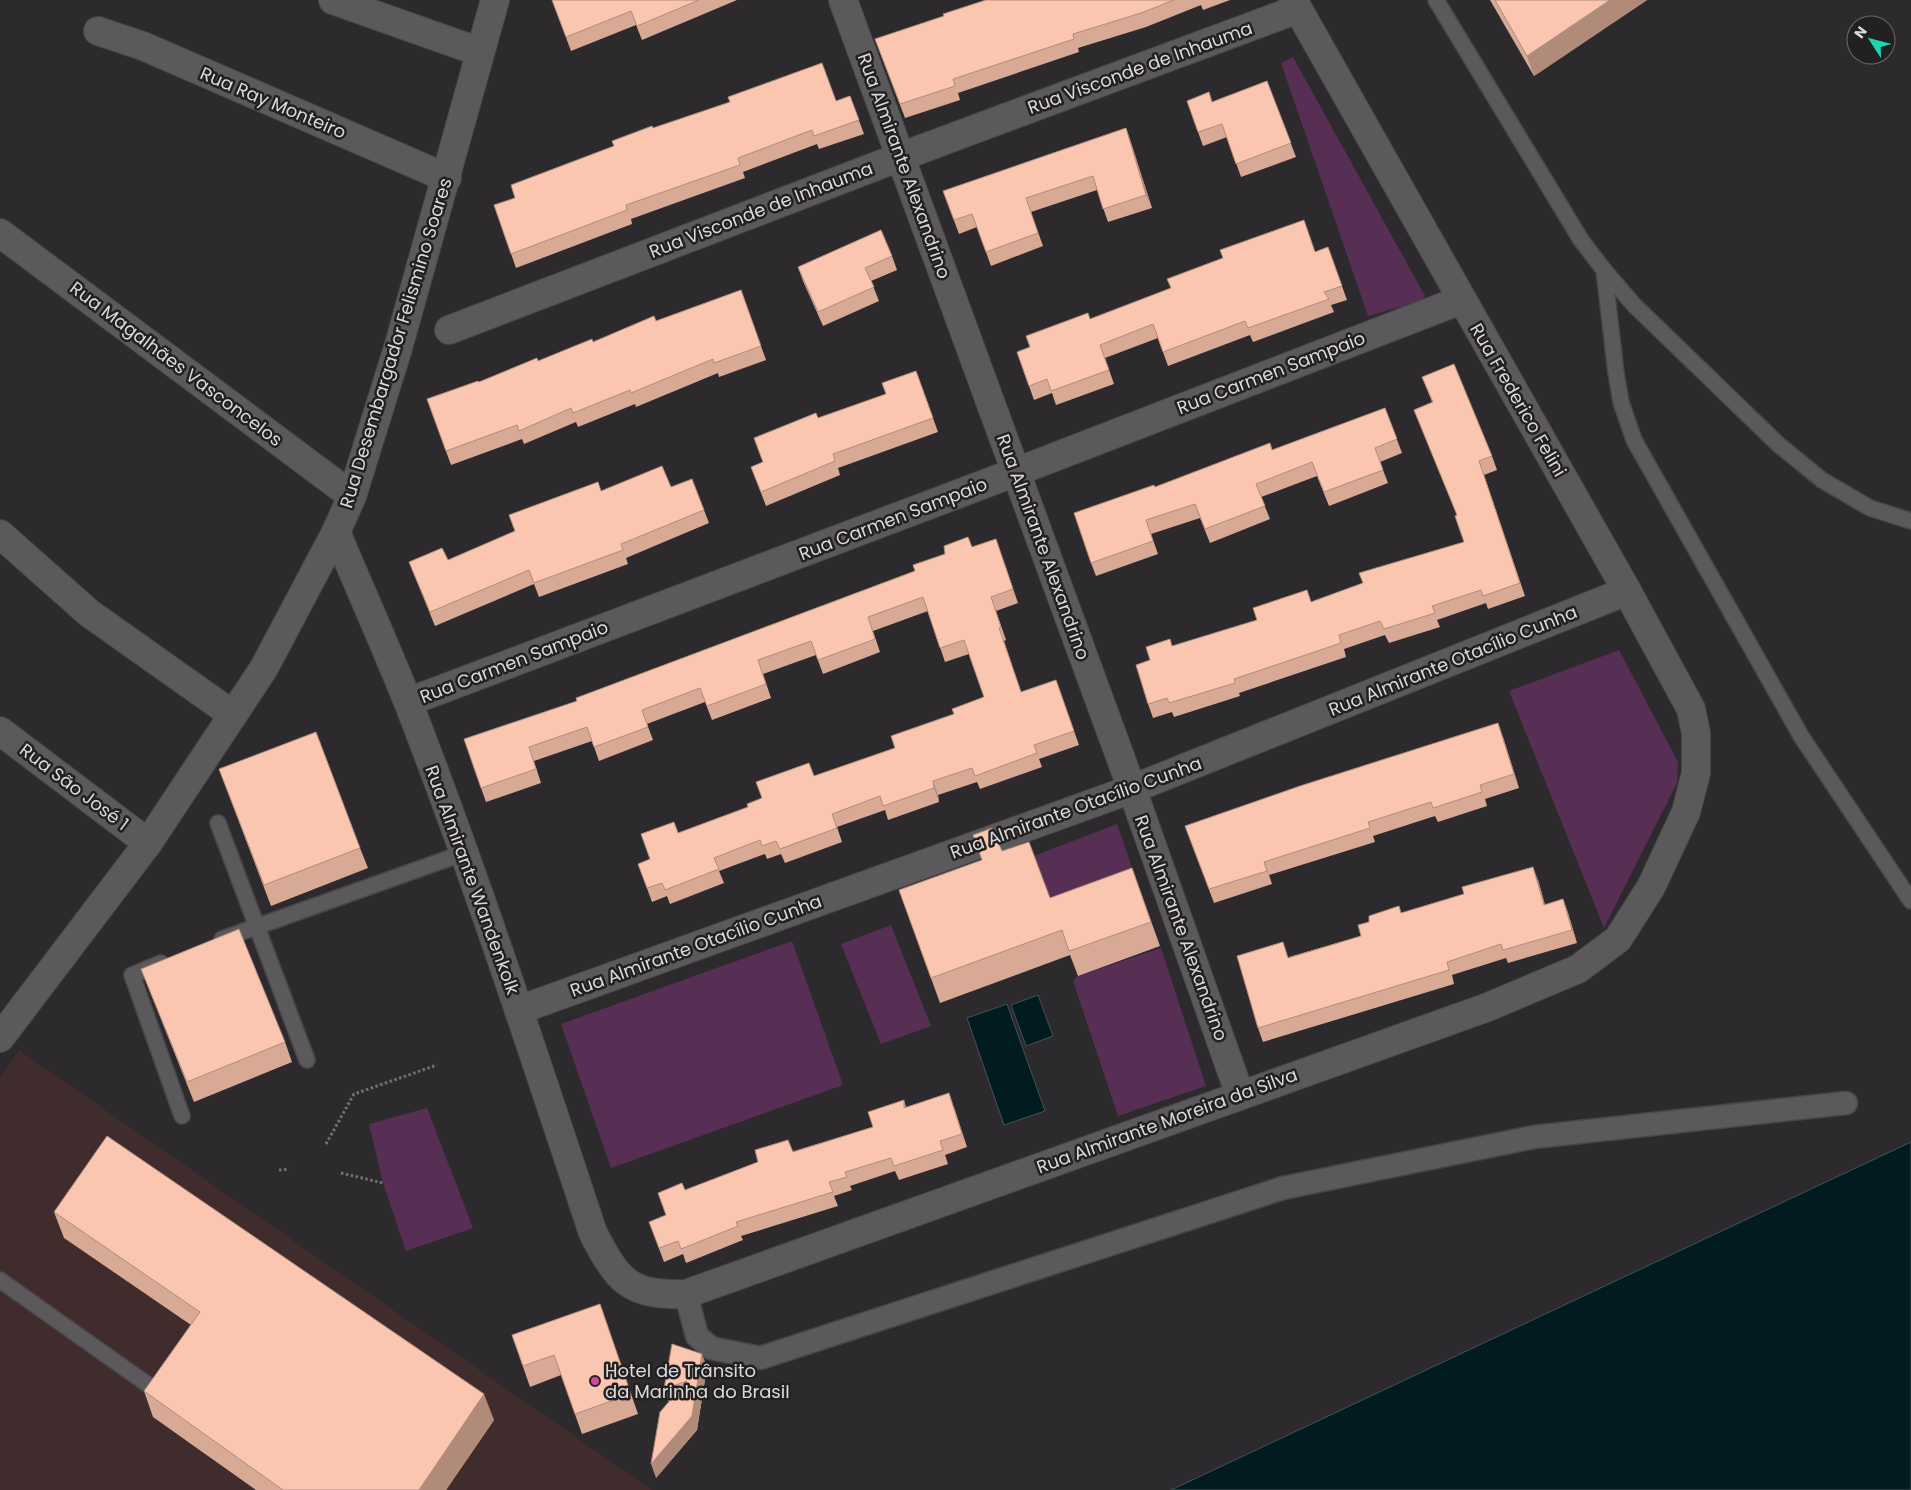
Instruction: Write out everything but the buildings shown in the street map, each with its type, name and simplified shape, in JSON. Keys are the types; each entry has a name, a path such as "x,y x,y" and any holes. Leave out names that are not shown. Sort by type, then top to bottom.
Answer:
{"street":[{"path":"333,0 480,52"},
{"name":"Rua Desembargador Felismino Soares","path":"0,1038 148,843 264,668 336,532 352,496 447,178 495,0"},
{"name":"Rua Almirante Alexandrino","path":"843,0 1132,790 1240,1095"},
{"name":"Rua Visconde de Inhauma","path":"449,330 1296,5"},
{"name":"Rua Frederico Felini","path":"1296,5 1627,591 1691,709 1696,733 1696,772 1686,812"},
{"name":"Rua Ray Monteiro","path":"98,31 143,46 447,178"},
{"name":"Rua Magalhães Vasconcelos","path":"0,233 352,496"},
{"name":"Rua Carmen Sampaio","path":"408,702 1016,472 1461,300"},
{"name":"Rua Almirante Wandenkolk","path":"336,532 408,702 464,854 520,1010 593,1233"},
{"path":"0,534 89,613 232,716"},
{"name":"Rua Almirante Otacílio Cunha","path":"520,1010 1132,790 1627,591"},
{"name":"Rua São José 1","path":"0,730 148,843"},
{"name":"Rua Almirante Moreira da Silva","path":"593,1233 608,1261 623,1280 658,1295 686,1294 1488,1007 1578,968 1618,939 1651,887 1686,812"},
{"path":"686,1294 697,1336 711,1348 760,1358 1283,1188 1534,1137 1846,1103"}],"lane":[{"path":"1436,0 1562,210 1604,270 1634,305 1779,445 1822,480 1870,508 1911,521"},
{"path":"1604,270 1616,373 1622,402 1634,440 1801,736 1911,901"},
{"path":"218,823 255,926 307,1060"},
{"path":"211,943 464,854"},
{"path":"176,957 132,975 182,1116"},
{"path":"0,1280 147,1384"}],"path":[{"path":"326,1144 354,1094 437,1065"},
{"path":"279,1170 289,1169"},
{"path":"341,1173 383,1183"}],"shaded area":[{"path":"1293,57 1425,296 1421,301 1368,316 1281,63"},
{"path":"1619,650 1678,762 1677,783 1604,928 1509,691"},
{"path":"1117,824 1141,893 1059,923 1026,859"},
{"path":"891,925 931,1026 881,1044 841,944"},
{"path":"792,941 843,1085 611,1168 561,1024"},
{"path":"1161,948 1206,1086 1118,1116 1073,981 1078,976"},
{"path":"19,1050 652,1490 0,1490 0,1078"},
{"path":"427,1108 473,1228 406,1251 383,1183 369,1124"}],"water":[{"path":"1038,995 1053,1036 1026,1046 1011,1005"},
{"path":"1007,1004 1045,1111 1004,1125 967,1018"},
{"path":"1911,1142 1911,1490 1171,1490"}],"place":[{"name":"Hotel de Trânsito da Marinha do Brasil","path":"595,1381"}]}
